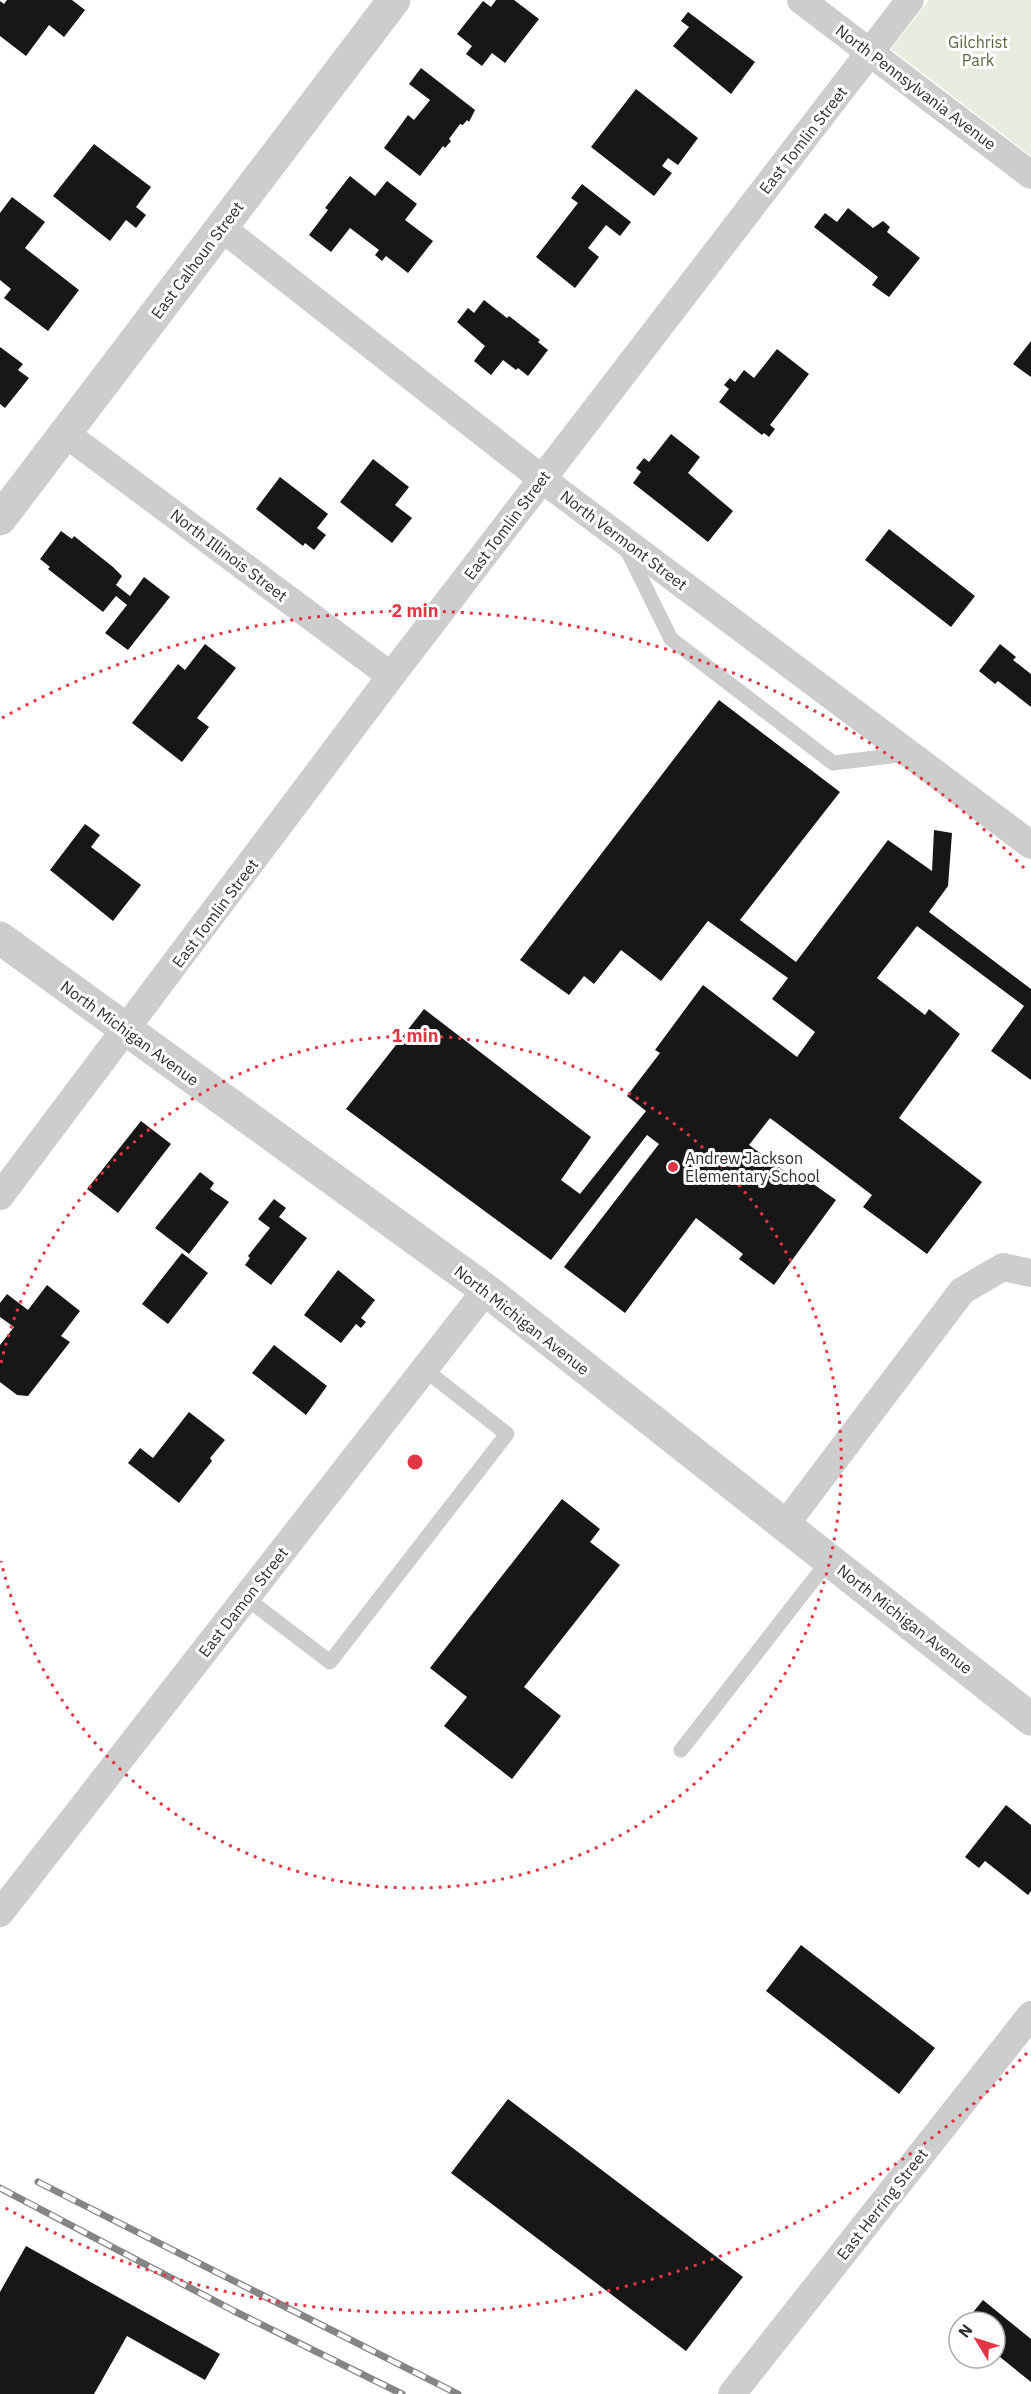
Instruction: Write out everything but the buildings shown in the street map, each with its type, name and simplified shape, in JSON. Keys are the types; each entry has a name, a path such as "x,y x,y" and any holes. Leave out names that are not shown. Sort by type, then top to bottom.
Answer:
{"street":[{"name":"East Calhoun Street","path":"0,519 394,0"},
{"name":"North Pennsylvania Avenue","path":"801,0 1031,175"},
{"name":"East Tomlin Street","path":"0,1196 391,676 910,0"},
{"name":"North Vermont Street","path":"222,228 542,479 1031,845"},
{"name":"North Illinois Street","path":"66,434 391,676"},
{"name":"North Michigan Avenue","path":"0,938 486,1290 1031,1719"},
{"path":"784,1525 962,1291 1003,1267 1031,1273"},
{"name":"East Damon Street","path":"0,1913 486,1290"},
{"name":"East Herring Street","path":"732,2394 1031,2015"}],"lane":[{"path":"620,537 671,639 833,763 909,754"},
{"path":"246,1598 330,1662 365,1617 507,1434 424,1369"},
{"path":"681,1750 829,1560"}],"green space":[{"name":"Gilchrist Park","path":"929,0 1031,0 1031,156 891,49"}],"railway":[{"path":"38,2182 458,2394"},
{"path":"0,2188 234,2311 402,2394"}],"place":[{"name":"Andrew Jackson Elementary School","path":"673,1167"}]}
